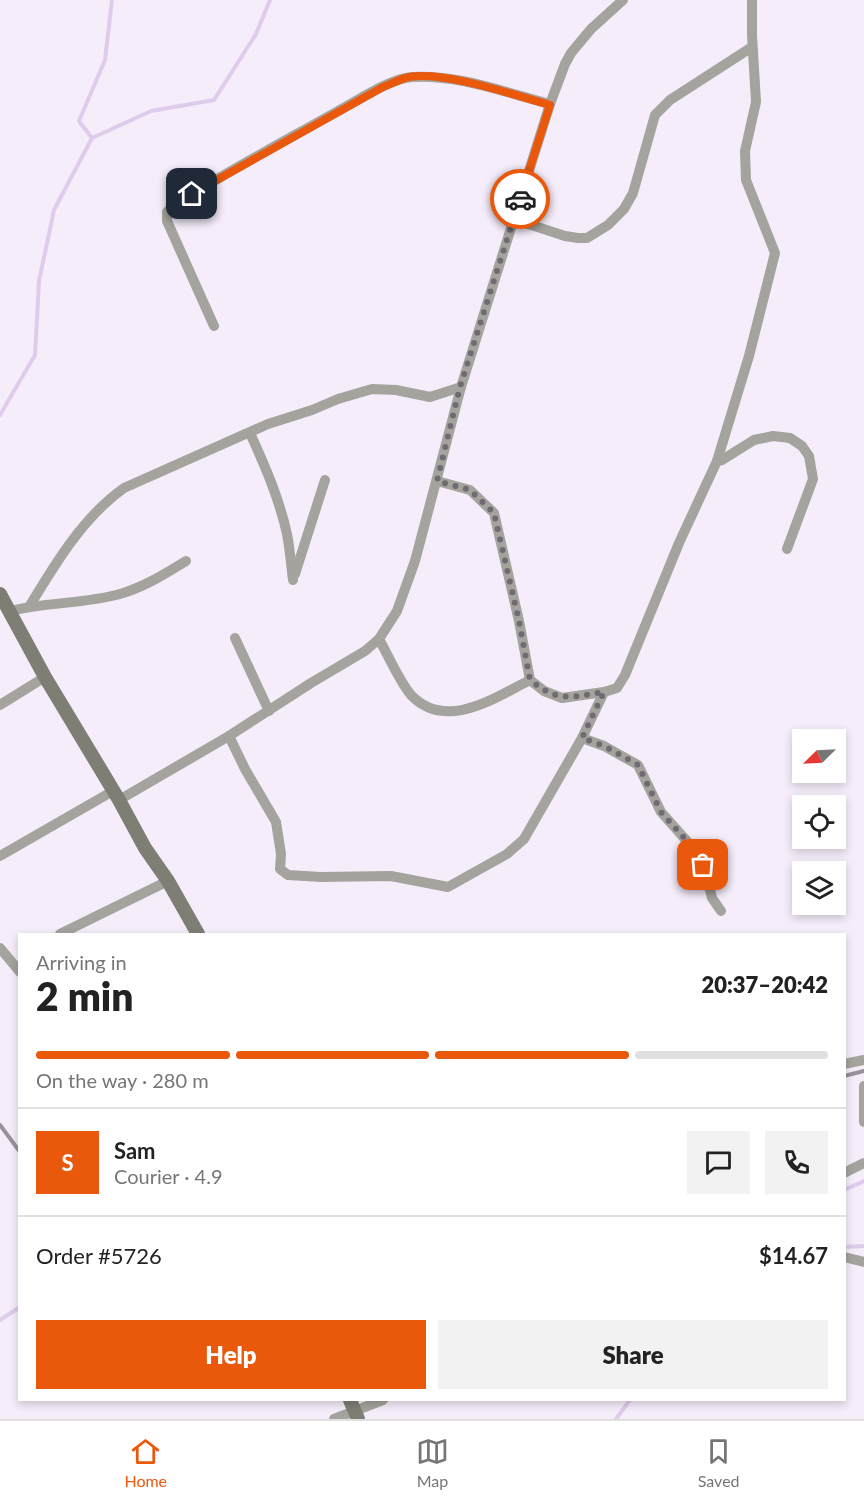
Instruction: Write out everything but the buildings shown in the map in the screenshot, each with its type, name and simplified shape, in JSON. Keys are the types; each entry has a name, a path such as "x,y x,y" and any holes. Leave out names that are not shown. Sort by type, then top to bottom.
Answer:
{"main road":[{"path":"0,594 45,677 197,933"}],"street":[{"path":"0,856 229,736 365,651 379,639 397,610 415,561 460,387 565,64 591,29 623,0"},
{"path":"437,481 470,490 494,513 530,680 544,691 562,698 617,688 625,675 717,460 749,356 775,253 746,180 746,151 756,102 752,0"},
{"path":"513,219 578,238 587,238 601,230 624,209 633,193 655,115 670,100 753,47"},
{"path":"214,326 166,221 167,212 172,206 373,92 409,77 435,76 550,105"},
{"path":"29,607 66,549 107,500 144,478 268,424 372,389 396,390 430,397 460,387"},
{"path":"250,433 279,502 288,536 293,580 325,480"},
{"path":"717,460 722,460 754,441 773,436 790,438 802,446 809,456 813,480 787,549"},
{"path":"10,611 120,594 147,585 186,561"},
{"path":"235,638 269,711"},
{"path":"379,639 410,694 420,702 434,708 447,711 473,708 530,680"},
{"path":"0,705 45,677"},
{"path":"229,736 276,822 280,869 288,875 391,876 448,886 517,848 537,818 582,738 604,692"},
{"path":"582,738 604,746 638,765 661,812 694,849 701,852 712,898 721,911"},
{"path":"62,933 168,881"},
{"path":"0,948 15,958"},
{"path":"846,1064 864,1060"},
{"path":"864,1086 864,1122"},
{"path":"846,1172 864,1163"},
{"path":"846,1258 864,1262"},
{"path":"334,1419 380,1401"}],"waterway":[{"path":"92,138 79,121 105,60 112,0"},
{"path":"0,415 35,355 39,281 54,210 92,138 151,111 214,100 256,34 270,0"},
{"path":"846,1189 864,1181"},
{"path":"846,1247 864,1246"},
{"path":"0,1320 18,1308"},
{"path":"616,1419 629,1401"}],"railway":[{"path":"846,1076 864,1071"},
{"path":"0,1125 18,1149"}],"way so far":[{"path":"520,199 460,387 437,481 470,490 494,513 530,680 544,691 562,698 604,692 582,738 627,757 638,765 661,812 694,849 701,852 703,865"}],"route":[{"path":"192,194 383,87 409,77 435,76 550,105 520,199"}]}
